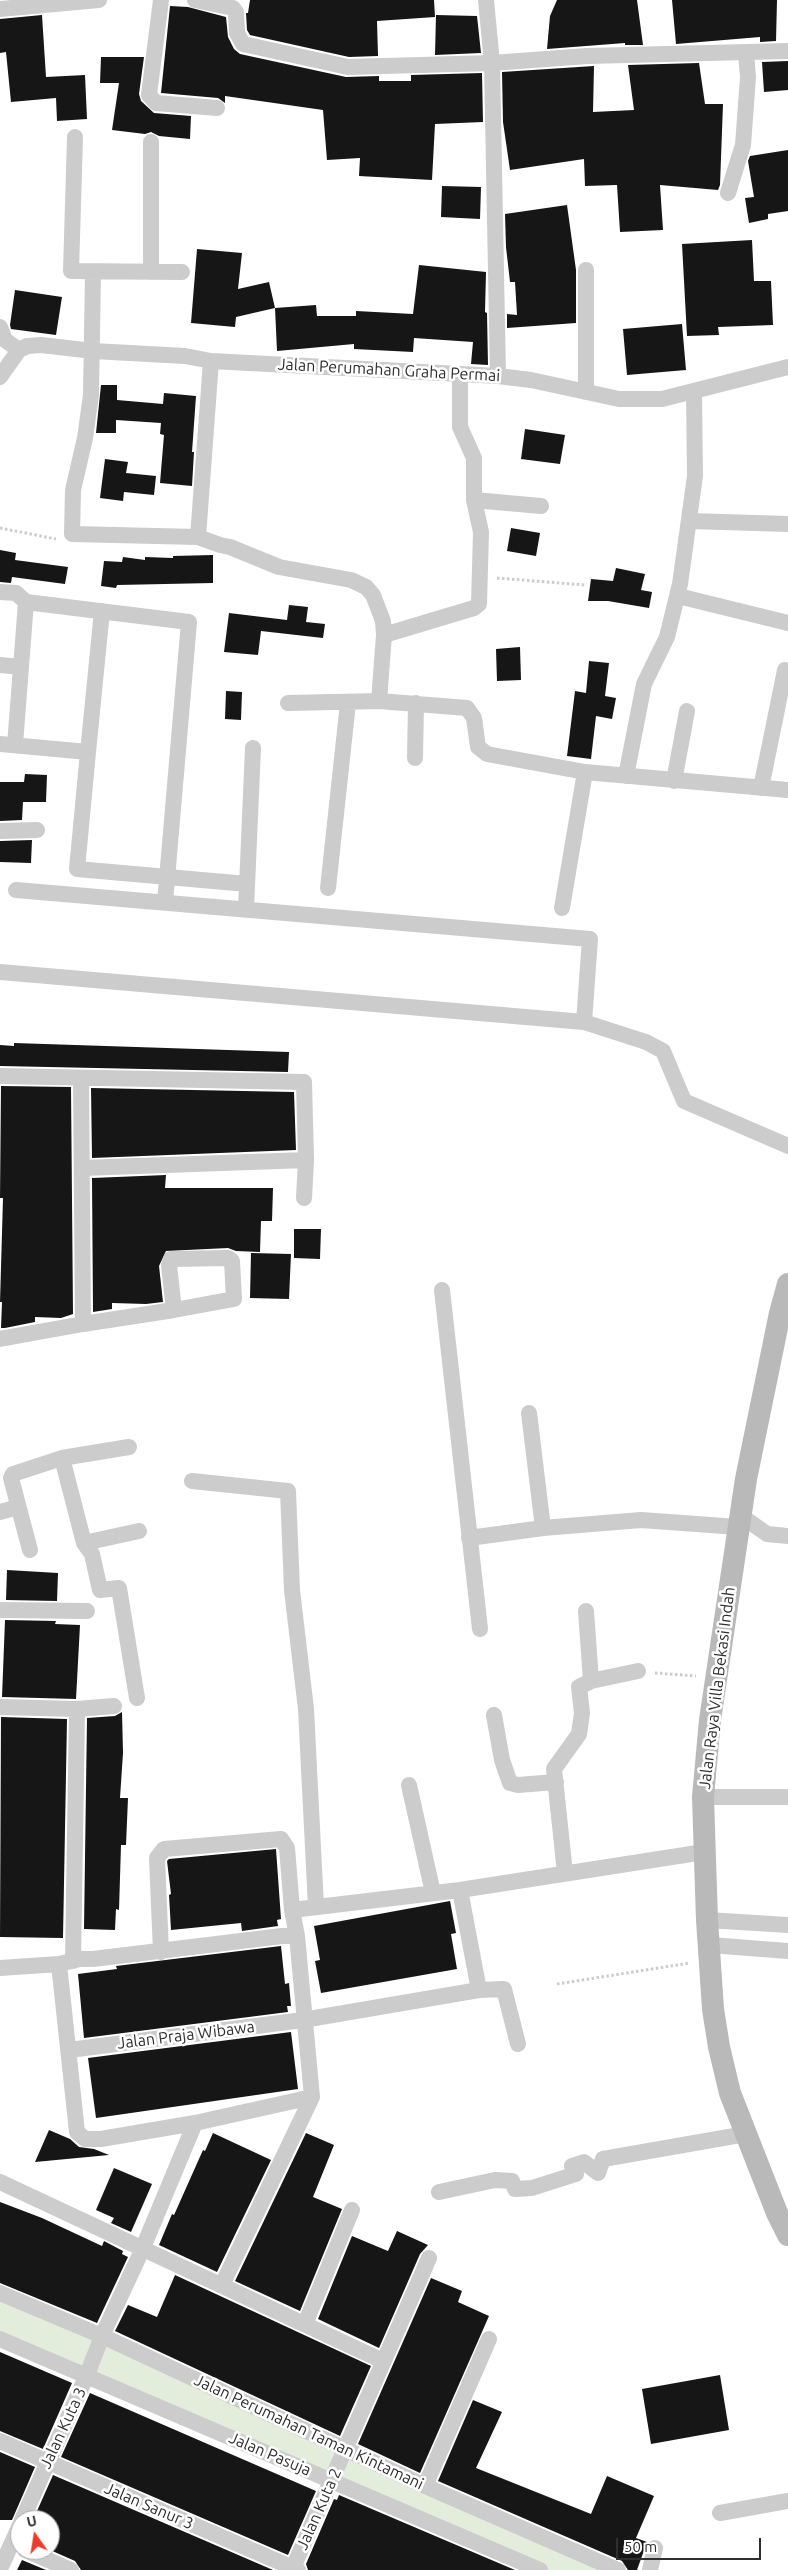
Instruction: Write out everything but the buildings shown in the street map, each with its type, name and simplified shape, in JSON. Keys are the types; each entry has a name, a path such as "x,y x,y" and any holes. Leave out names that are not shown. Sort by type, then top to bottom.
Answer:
{"main road":[{"name":"Jalan Raya Villa Bekasi Indah","path":"788,1284 780,1313 739,1521 717,1677 703,1796 707,1920 713,2009 719,2047 730,2093 788,2235"}],"street":[{"path":"0,9 99,0"},
{"path":"161,0 149,95 156,103 217,108"},
{"path":"196,0 233,8 236,12 237,33 243,44 316,62 348,67 492,63 587,56 788,51"},
{"path":"486,0 492,63 498,376"},
{"path":"728,193 743,145 748,77 746,53"},
{"path":"75,137 71,271 182,272"},
{"path":"151,142 151,272"},
{"path":"586,270 586,392"},
{"path":"93,272 93,351 86,438 73,490 72,534 198,537 230,547 279,567 351,580 366,587 379,609 384,635 379,701"},
{"path":"0,327 5,340 19,350 0,377"},
{"name":"Jalan Perumahan Graha Permai","path":"19,350 27,346 41,345 93,351 185,356 212,361 460,376 498,376 531,380 619,400 662,399 788,367"},
{"path":"198,537 212,361"},
{"path":"384,635 474,608 479,604 481,532 474,500 474,458 460,427 460,376"},
{"path":"626,776 644,684 667,637 678,596 695,476 694,392"},
{"path":"474,500 541,506"},
{"path":"690,521 788,524"},
{"path":"0,592 16,593 26,602 189,622 165,902"},
{"path":"678,596 788,623"},
{"path":"26,602 21,667 8,745 88,752"},
{"path":"102,611 77,869 247,884"},
{"path":"0,665 21,667"},
{"path":"761,788 785,670"},
{"path":"288,704 379,701 467,708 474,718 476,742 483,752 585,772 788,790"},
{"path":"328,888 348,703"},
{"path":"414,758 416,703"},
{"path":"674,781 687,711"},
{"path":"246,909 253,748"},
{"path":"562,908 585,772"},
{"path":"0,831 37,830"},
{"path":"16,890 590,939 584,1022"},
{"path":"0,972 584,1022 646,1042 663,1051 684,1101 788,1146"},
{"path":"0,1076 304,1082 306,1160 304,1198"},
{"path":"81,1078 83,1324"},
{"path":"82,1168 306,1160"},
{"path":"0,1339 83,1324 174,1310 234,1299 232,1261 228,1258 171,1259 169,1265 174,1310"},
{"path":"442,1290 480,1629"},
{"path":"530,1413 543,1528"},
{"path":"30,1550 11,1478 13,1474 62,1458 129,1447"},
{"path":"62,1458 84,1543 92,1554 100,1590 120,1588 137,1698"},
{"path":"192,1481 288,1491 292,1590 307,1728 316,1907"},
{"path":"0,1512 18,1506"},
{"path":"470,1538 543,1528 642,1520 739,1521 767,1534 788,1536"},
{"path":"84,1543 139,1531"},
{"path":"0,1610 87,1611"},
{"path":"586,1611 591,1681"},
{"path":"565,1873 554,1769 574,1743 581,1726 579,1687 591,1681 638,1671"},
{"path":"0,1707 77,1708 114,1706"},
{"path":"77,1708 66,1963 69,2050 77,2132 85,2139 101,2138 195,2123 312,2097"},
{"path":"494,1715 502,1760 510,1782 518,1785 556,1782"},
{"path":"409,1785 433,1893"},
{"path":"703,1796 788,1797"},
{"path":"161,1952 157,1858 164,1849 281,1839 287,1848 312,2097 222,2285"},
{"path":"292,1910 460,1890 704,1852"},
{"path":"460,1890 479,1990"},
{"path":"707,1920 788,1925"},
{"path":"0,1968 66,1963 282,1936 297,1936"},
{"path":"710,1953 788,1951"},
{"name":"Jalan Praja Wibawa","path":"69,2050 303,2020 479,1990 504,1989 518,2044"},
{"name":"Jalan Kuta 3","path":"26,2510 87,2375 102,2336 142,2250 195,2123"},
{"path":"439,2192 495,2180 512,2181 515,2190 532,2188 576,2174 572,2166 584,2162 598,2173 603,2159 746,2134"},
{"path":"0,2182 382,2361"},
{"path":"305,2324 352,2210"},
{"name":"Jalan Kuta 2","path":"294,2569 333,2481 382,2361 429,2258"},
{"name":"Jalan Perumahan Taman Kintamani","path":"0,2293 102,2336 424,2486 618,2570"},
{"name":"Jalan Pasuja","path":"0,2339 540,2570"},
{"path":"424,2486 489,2340"},
{"name":"Jalan Sanur 3","path":"0,2441 294,2569"},
{"path":"720,2513 788,2501"},
{"path":"650,2570 654,2548"},
{"path":"0,2569 10,2552"},
{"path":"48,2560 71,2570"}],"path":[{"path":"0,528 60,540 67,539 72,534"},
{"path":"481,577 585,585"},
{"path":"638,1671 717,1677"},
{"path":"557,1984 710,1953"}],"green space":[{"path":"0,2293 618,2570 540,2570 0,2339"}]}
